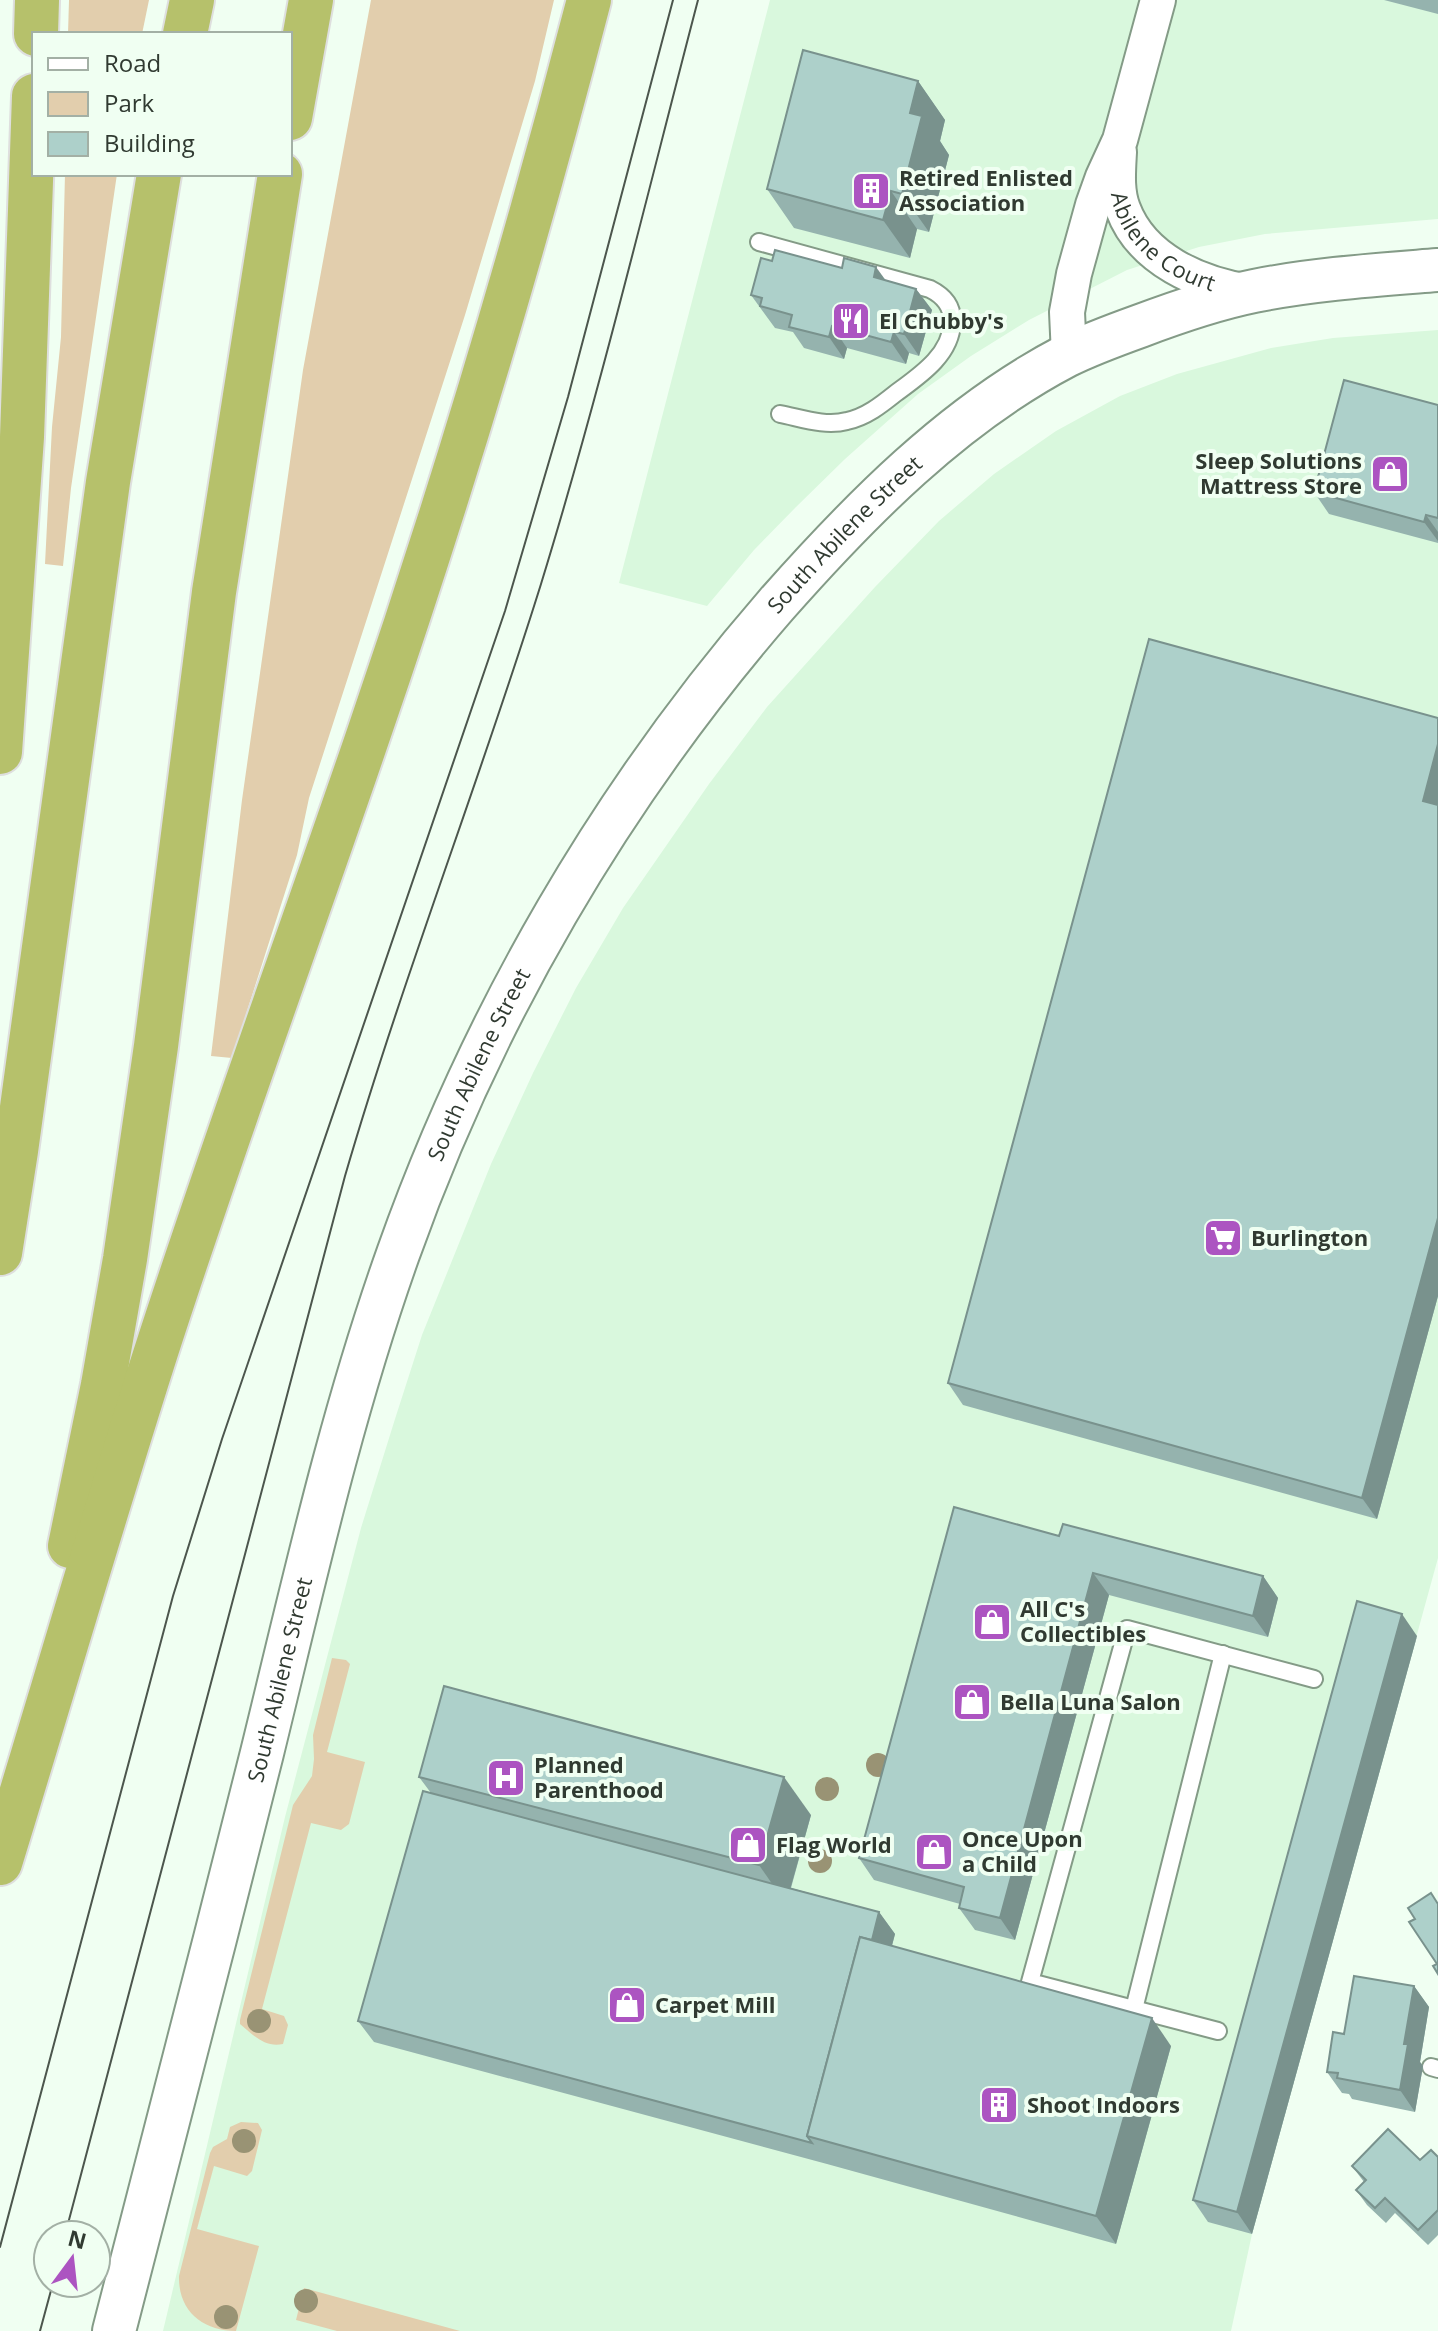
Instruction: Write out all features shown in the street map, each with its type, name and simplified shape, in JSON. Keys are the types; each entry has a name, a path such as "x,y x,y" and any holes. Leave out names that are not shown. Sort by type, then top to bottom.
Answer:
{"highway":[{"path":"36,32 37,0"},
{"path":"185,32 192,0"},
{"path":"292,107 311,0"},
{"path":"0,1863 159,1341 370,731 464,441 529,227 589,0"},
{"path":"0,752 22,437 32,153"},
{"path":"0,1253 108,482 159,176"},
{"path":"0,1857 73,1534 125,1259 156,1046 214,592 280,176"}],"street":[{"path":"1120,140 1158,0"},
{"name":"Abilene Court","path":"1120,140 1120,200 1132,228 1144,243 1197,279 1219,287 1249,292"},
{"name":"Abilene Court","path":"1069,355 1067,312 1071,288 1093,205 1120,140"},
{"name":"South Abilene Street","path":"114,2331 337,1451 398,1255 431,1167 471,1075 548,929 599,843 678,726 755,630 833,543 913,465 990,405 1069,355 1164,317 1249,292 1305,282 1438,270"}],"lane":[{"path":"759,242 930,289 948,304 952,317 947,345 935,360 916,378 861,417 832,423 780,414"},
{"path":"1218,2031 1030,1982 1127,1629 1314,1679"},
{"path":"1134,2009 1223,1654"}],"shaded area":[{"path":"770,0 1438,0 1438,219 1265,234 1199,247 1127,270 1029,320 918,394 796,507 754,550 707,606 619,583"},
{"path":"1438,330 1438,1558 1252,2234 1231,2331 163,2331 285,1817 361,1528 422,1335 491,1164 533,1073 576,988 623,908 767,707 939,521 994,474 1056,431 1120,396 1177,374 1271,348 1333,338"}],"green space":[{"path":"69,0 149,0 142,32 68,32"},
{"path":"371,0 554,0 535,81 465,315 309,798 297,855 232,1058 211,1056 242,800 303,370"},
{"path":"65,176 117,176 71,488 63,566 45,564 52,427 61,337"},
{"path":"332,1658 346,1660 350,1664 327,1752 365,1762 349,1824 341,1830 311,1823 262,2009 284,2016 288,2025 283,2044 277,2045 255,2036 240,2024 240,2020 293,1805 312,1776 313,1735"},
{"path":"241,2122 258,2123 262,2130 252,2171 247,2176 214,2166 197,2229 259,2246 236,2331 213,2327 195,2317 183,2299 179,2276 210,2153 213,2147 227,2139 230,2127"},
{"path":"304,2288 460,2331 337,2331 296,2320"}],"building":[{"path":"803,50 918,81 910,113 922,116 902,194 891,191 883,220 767,189"},
{"path":"775,250 842,268 844,258 876,267 874,277 916,289 904,334 894,332 891,342 832,326 829,337 789,327 792,315 760,306 762,298 751,295 761,258 772,261"},
{"path":"1344,380 1438,405 1438,518 1426,515 1424,522 1314,492"},
{"path":"1149,639 1438,718 1438,744 1423,801 1438,805 1438,1218 1362,1498 948,1383"},
{"path":"954,1507 1059,1536 1063,1524 1263,1576 1253,1616 1093,1573 1000,1918 959,1908 964,1887 859,1858"},
{"path":"1357,1601 1402,1614 1237,2212 1193,2200"},
{"path":"444,1686 784,1777 759,1865 419,1777"},
{"name":"Carpet Mill","path":"423,1791 879,1912 872,1940 860,1937 807,2136 812,2143 358,2021"},
{"path":"1431,1893 1438,1904 1438,1974 1433,1966 1437,1964 1409,1922 1415,1919 1408,1908"},
{"name":"Shoot Indoors","path":"860,1937 1152,2018 1096,2216 807,2136"},
{"path":"1354,1976 1414,1986 1400,2090 1337,2078 1338,2073 1327,2072 1333,2032 1344,2034"},
{"path":"1388,2129 1420,2160 1431,2150 1438,2157 1438,2210 1418,2230 1385,2198 1375,2208 1356,2190 1366,2180 1352,2166"}],"tram line":[{"path":"0,2247 173,1596 222,1439 505,611 568,397 673,0"},
{"path":"69,2219 345,1176 391,1028 563,512 698,0"},
{"path":"40,2331 49,2299"}],"place":[{"name":"Retired Enlisted Association","path":"871,191"},
{"name":"El Chubby's","path":"851,321"},
{"name":"Sleep Solutions Mattress Store","path":"1390,474"},
{"name":"Burlington","path":"1223,1238"},
{"name":"All C's Collectibles","path":"992,1622"},
{"name":"Bella Luna Salon","path":"972,1702"},
{"name":"Planned Parenthood","path":"506,1778"},
{"name":"Flag World","path":"748,1845"},
{"name":"Once Upon a Child","path":"934,1852"},
{"name":"Carpet Mill","path":"627,2005"},
{"name":"Shoot Indoors","path":"999,2105"}]}
